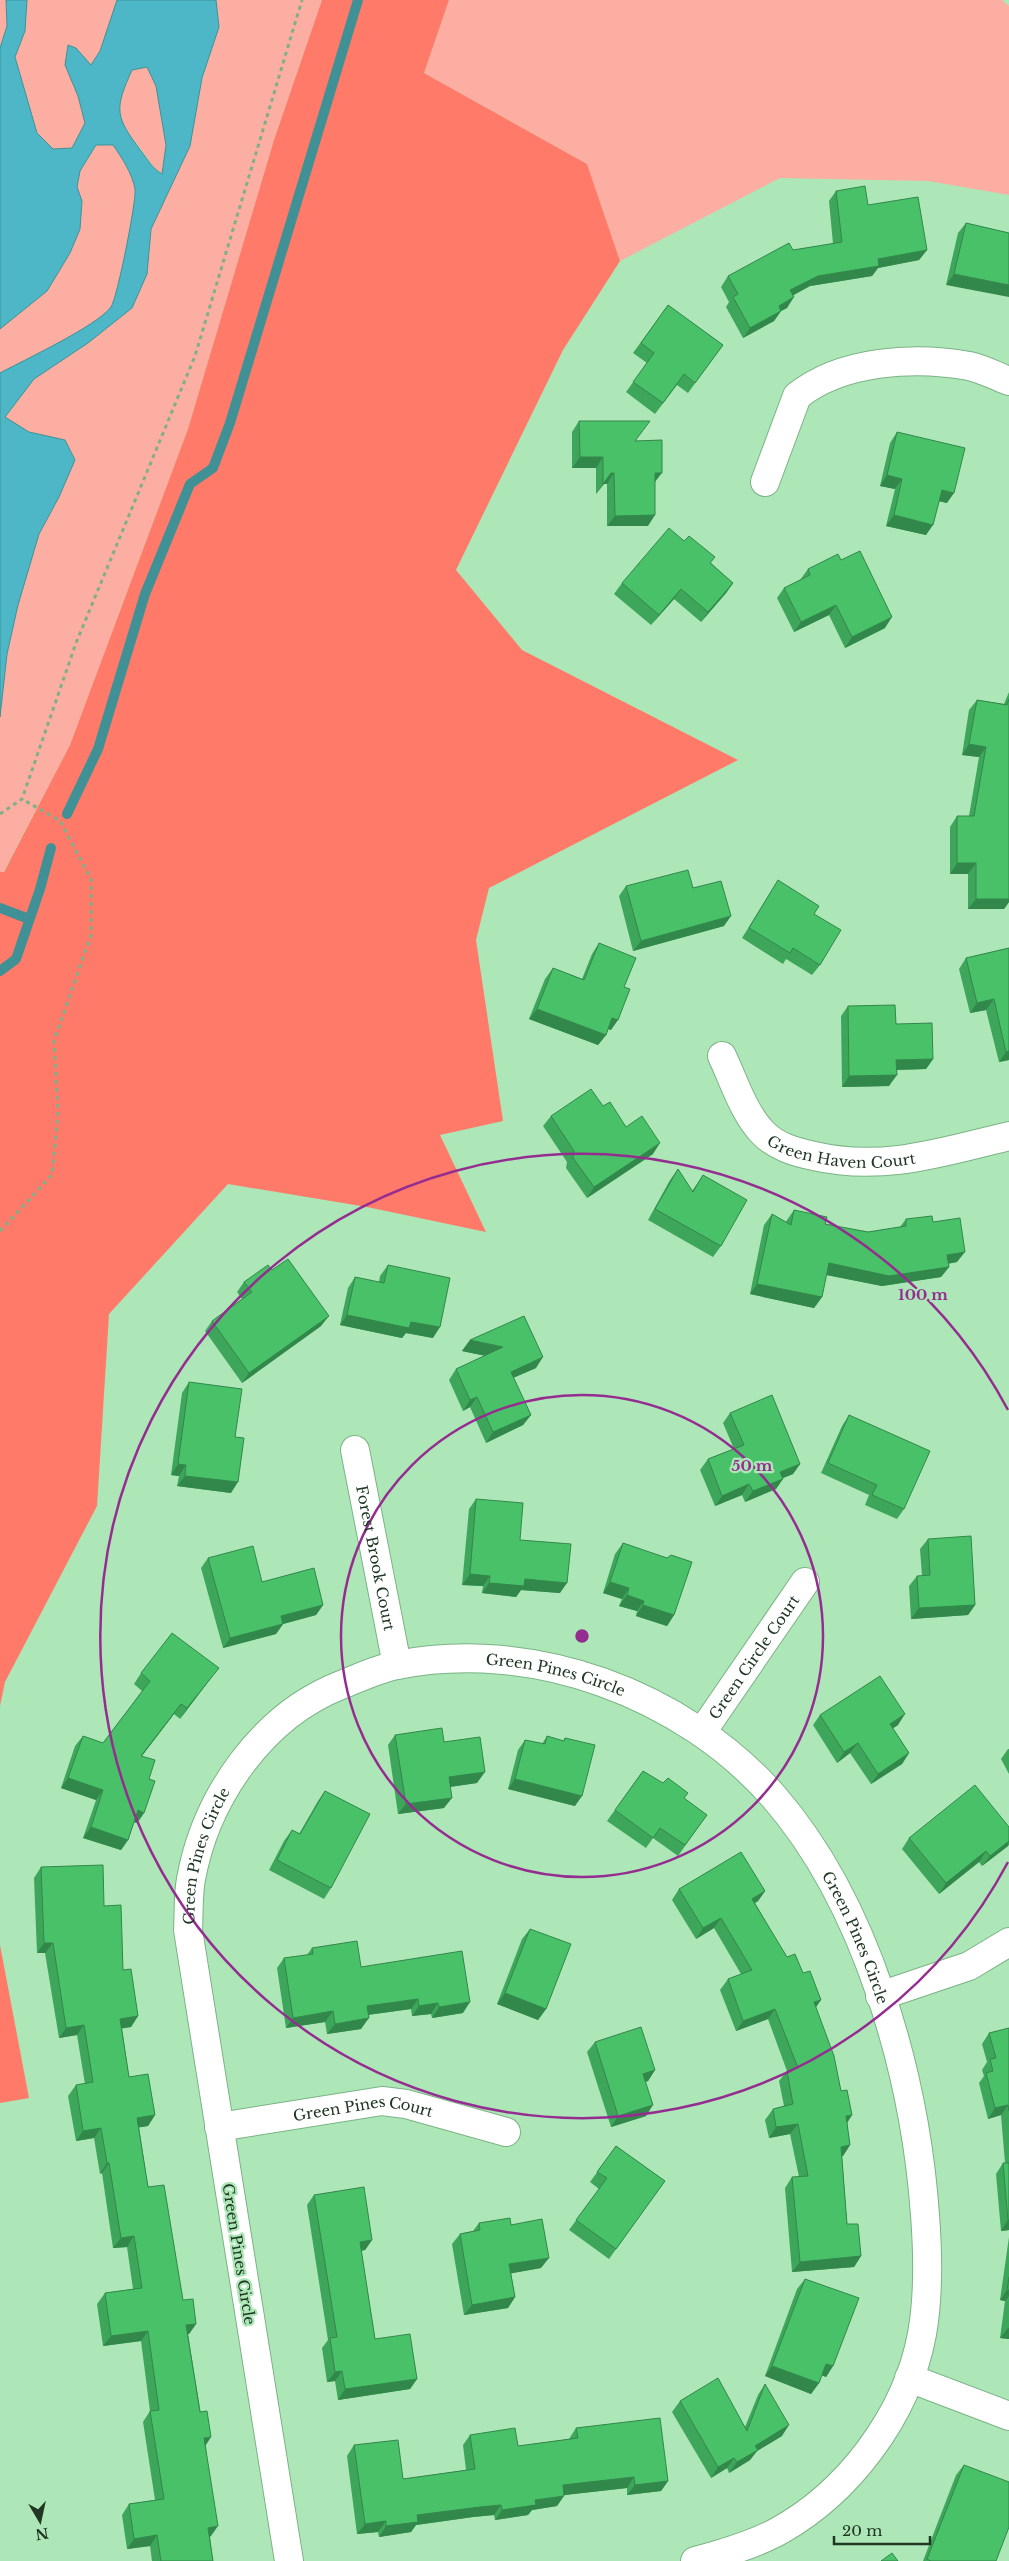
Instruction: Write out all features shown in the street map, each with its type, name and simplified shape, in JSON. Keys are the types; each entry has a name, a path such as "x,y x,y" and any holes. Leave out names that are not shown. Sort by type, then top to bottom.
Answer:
{"street":[{"path":"765,482 797,396 807,388 842,374 882,364 925,361 971,366 1009,381"},
{"name":"Green Haven Court","path":"722,1056 750,1117 764,1134 778,1145 797,1153 843,1163 890,1162 1009,1136"},
{"name":"Forest Brook Court","path":"355,1450 397,1665"},
{"name":"Green Circle Court","path":"702,1732 805,1582"},
{"name":"Green Pines Circle","path":"289,2561 188,1930 190,1881 204,1832 226,1786 256,1746 285,1718 327,1690 378,1670 423,1661 468,1660 519,1663 571,1672 620,1688 657,1706 702,1732 740,1762 774,1798 804,1838 832,1881 853,1927 880,1996 905,2078 916,2131 924,2194 928,2286 922,2336 909,2378 884,2429 874,2443 854,2470 818,2505 775,2533 728,2552 695,2561"},
{"path":"880,1996 969,1966 1009,1942"},
{"name":"Green Pines Court","path":"219,2127 382,2101 406,2104 506,2132"},
{"path":"909,2378 1009,2416"}],"path":[{"path":"0,814 22,799 76,643 195,356 302,0"},
{"path":"0,1231 52,1175 58,1112 54,1041 91,935 91,879 60,821 22,799"}],"shaded area":[{"path":"0,0 6,0 7,26 0,48"},
{"path":"27,0 117,0 100,51 91,66 76,48 67,46 85,123 72,148 53,149 37,133 15,57 25,31"},
{"path":"216,0 322,0 274,140 188,429 70,745 3,873 0,872 0,717 7,654 18,605 39,534 59,497 75,460 65,440 29,432 5,418 34,379 88,343 132,308 147,274 151,229 167,192 219,27"},
{"path":"322,0 449,0 424,73 587,164 620,261 563,350 456,570 522,650 738,760 489,888 476,940 503,1121 440,1135 486,1232 367,1207 228,1184 109,1314 97,1506 5,1682 0,1706 0,872 4,872 70,745 188,429 274,140"},
{"path":"449,0 1002,0 1009,6 1009,195 928,181 780,178 620,261 587,164 424,73"},
{"path":"147,67 156,86 166,146 162,174 133,139 122,121 120,112 122,95 132,70"},
{"path":"97,145 113,145 129,171 135,189 126,249 114,300 111,307 92,324 0,373 0,329 47,291 70,253 82,201 76,187 80,171"},
{"path":"0,1945 29,2098 0,2103"}],"water":[{"path":"6,0 27,0 25,31 15,57 37,133 53,149 72,148 85,123 78,96 65,65 68,45 76,48 91,65 100,51 117,0 216,0 219,27 202,78 190,146 151,229 147,274 132,308 88,343 34,379 5,417 29,432 65,440 75,460 59,497 39,534 18,605 7,654 0,717 0,373 76,333 91,324 111,307 118,287 135,197 134,183 129,171 113,145 96,145 80,171 77,187 82,201 80,229 70,253 47,291 0,329 0,48 7,26","holes":["147,67 156,86 166,145 162,174 150,164 132,139 122,121 120,112 122,95 132,70"]}],"building":[{"path":"865,186 868,205 918,197 927,250 878,259 879,266 818,276 790,290 794,297 779,306 781,311 750,328 733,297 738,294 728,276 789,243 793,250 842,242 836,191"},
{"path":"966,223 1009,233 1009,285 954,274"},
{"path":"668,305 723,345 695,383 684,374 663,403 633,382 654,353 641,343"},
{"path":"579,421 650,421 635,441 662,440 662,473 655,473 655,515 615,516 614,473 611,473 603,484 603,457 580,457"},
{"path":"897,432 965,448 954,493 942,490 933,525 894,515 902,479 887,475"},
{"path":"669,528 684,541 689,536 715,557 710,563 733,583 708,612 681,589 659,615 622,583"},
{"path":"860,551 892,617 852,637 836,605 801,622 784,588 810,575 808,569 838,554 841,560"},
{"path":"1009,699 1009,899 976,899 976,863 957,863 957,816 974,816 986,747 969,744 977,700 1007,705"},
{"path":"688,870 693,888 721,881 731,916 641,941 626,886"},
{"path":"778,880 819,906 814,914 841,930 820,965 793,948 790,953 749,928"},
{"path":"599,943 636,958 624,987 630,989 618,1020 612,1018 606,1035 537,1009 553,968 584,980"},
{"path":"1009,948 1009,1051 1006,1052 994,999 977,1003 966,958"},
{"path":"895,1005 896,1024 932,1023 933,1059 896,1060 897,1075 849,1076 848,1006"},
{"path":"591,1089 603,1106 610,1102 626,1127 642,1116 660,1143 594,1187 573,1158 574,1151 551,1116"},
{"path":"678,1169 693,1192 703,1175 747,1200 721,1246 655,1209"},
{"path":"794,1210 827,1217 825,1224 868,1232 906,1226 906,1219 932,1216 933,1222 960,1218 965,1252 947,1255 949,1267 889,1276 829,1263 822,1297 757,1284 772,1214 791,1225"},
{"path":"288,1259 329,1316 249,1373 212,1321 252,1292 244,1282 268,1265 272,1270"},
{"path":"388,1265 450,1278 440,1327 411,1322 409,1328 347,1315 355,1277 384,1283"},
{"path":"524,1316 543,1357 511,1372 531,1415 493,1432 477,1397 470,1400 456,1369 503,1347 470,1340"},
{"path":"189,1382 242,1389 235,1437 244,1438 238,1482 185,1476 186,1465 178,1464"},
{"path":"772,1395 800,1464 780,1472 783,1479 753,1491 749,1484 722,1496 708,1459 744,1445 730,1413"},
{"path":"849,1415 930,1451 904,1509 872,1495 877,1485 828,1463"},
{"path":"476,1499 523,1503 520,1540 571,1544 567,1583 525,1579 524,1586 489,1583 490,1576 470,1574"},
{"path":"971,1536 975,1605 919,1608 917,1576 930,1575 928,1539"},
{"path":"623,1543 667,1558 671,1555 692,1562 674,1615 643,1605 644,1601 627,1595 629,1588 610,1582"},
{"path":"253,1546 262,1582 314,1568 323,1605 281,1616 283,1624 230,1638 208,1558"},
{"path":"172,1633 219,1668 187,1708 181,1704 141,1756 155,1760 149,1779 155,1781 144,1813 138,1810 128,1840 91,1827 103,1790 68,1778 83,1736 103,1743 150,1681 141,1673"},
{"path":"880,1676 905,1714 890,1724 909,1753 878,1774 858,1743 844,1752 820,1715"},
{"path":"442,1728 444,1742 480,1737 485,1772 449,1777 452,1798 406,1804 395,1735"},
{"path":"547,1736 564,1741 565,1738 595,1745 582,1796 515,1779 525,1740 545,1744"},
{"path":"643,1771 663,1783 668,1778 688,1793 684,1798 707,1815 685,1845 660,1828 653,1838 615,1810"},
{"path":"975,1785 1009,1827 1009,1841 990,1856 986,1851 946,1883 909,1838"},
{"path":"325,1791 370,1814 331,1888 277,1860 292,1830 300,1834"},
{"path":"741,1852 765,1891 752,1899 787,1957 795,1954 803,1973 810,1971 821,2000 814,2002 834,2056 841,2091 847,2090 852,2115 846,2116 850,2145 841,2147 847,2224 858,2224 861,2256 800,2262 792,2177 808,2176 798,2124 776,2127 773,2109 793,2104 787,2071 798,2068 775,2009 743,2021 728,1979 752,1970 721,1918 703,1928 679,1889"},
{"path":"103,1865 104,1906 121,1905 123,1970 131,1969 138,2016 120,2019 129,2077 148,2074 155,2115 137,2118 148,2187 164,2185 183,2300 193,2299 196,2324 186,2325 200,2412 207,2411 211,2437 204,2438 218,2526 208,2528 213,2561 161,2561 157,2535 134,2539 129,2504 164,2499 150,2411 159,2410 148,2331 111,2336 105,2293 142,2288 134,2236 121,2238 109,2163 107,2163 101,2128 83,2131 76,2085 93,2082 84,2025 66,2028 53,1943 44,1943 41,1867"},
{"path":"530,1929 571,1944 546,2009 505,1993"},
{"path":"357,1941 361,1967 462,1951 470,2002 439,2007 438,2003 419,2006 418,1999 367,2006 369,2018 335,2024 333,2011 293,2018 284,1958 313,1954 312,1948"},
{"path":"641,2027 655,2070 643,2074 653,2105 618,2116 595,2042"},
{"path":"1009,2028 1009,2111 1008,2105 995,2108 986,2073 993,2071 990,2059 996,2058 989,2033"},
{"path":"616,2146 665,2181 616,2249 576,2220 607,2178 597,2172"},
{"path":"1003,2163 1009,2163 1009,2220 1008,2220"},
{"path":"364,2187 372,2240 360,2242 375,2339 410,2334 417,2379 345,2389 342,2371 335,2372 330,2338 337,2337 314,2195"},
{"path":"510,2218 511,2225 542,2219 549,2258 509,2264 515,2297 472,2305 460,2234 480,2230 479,2223"},
{"path":"805,2279 859,2298 833,2366 826,2364 819,2383 772,2366"},
{"path":"718,2378 747,2431 765,2384 789,2425 755,2446 758,2450 737,2462 734,2458 718,2467 680,2401"},
{"path":"660,2418 668,2481 635,2485 634,2477 563,2485 564,2496 535,2500 536,2505 502,2510 501,2505 417,2515 418,2522 386,2526 386,2521 365,2524 354,2445 398,2440 403,2479 475,2469 470,2435 515,2428 518,2446 578,2438 576,2428"},
{"path":"964,2465 1009,2482 1009,2527 996,2561 931,2561 927,2559"},
{"path":"892,2553 898,2561 881,2561"}],"waterway":[{"path":"67,814 98,749 145,594 190,484 213,468 230,423 358,0"},
{"path":"0,971 16,959 40,889 51,848"},
{"path":"0,908 29,919"}]}
